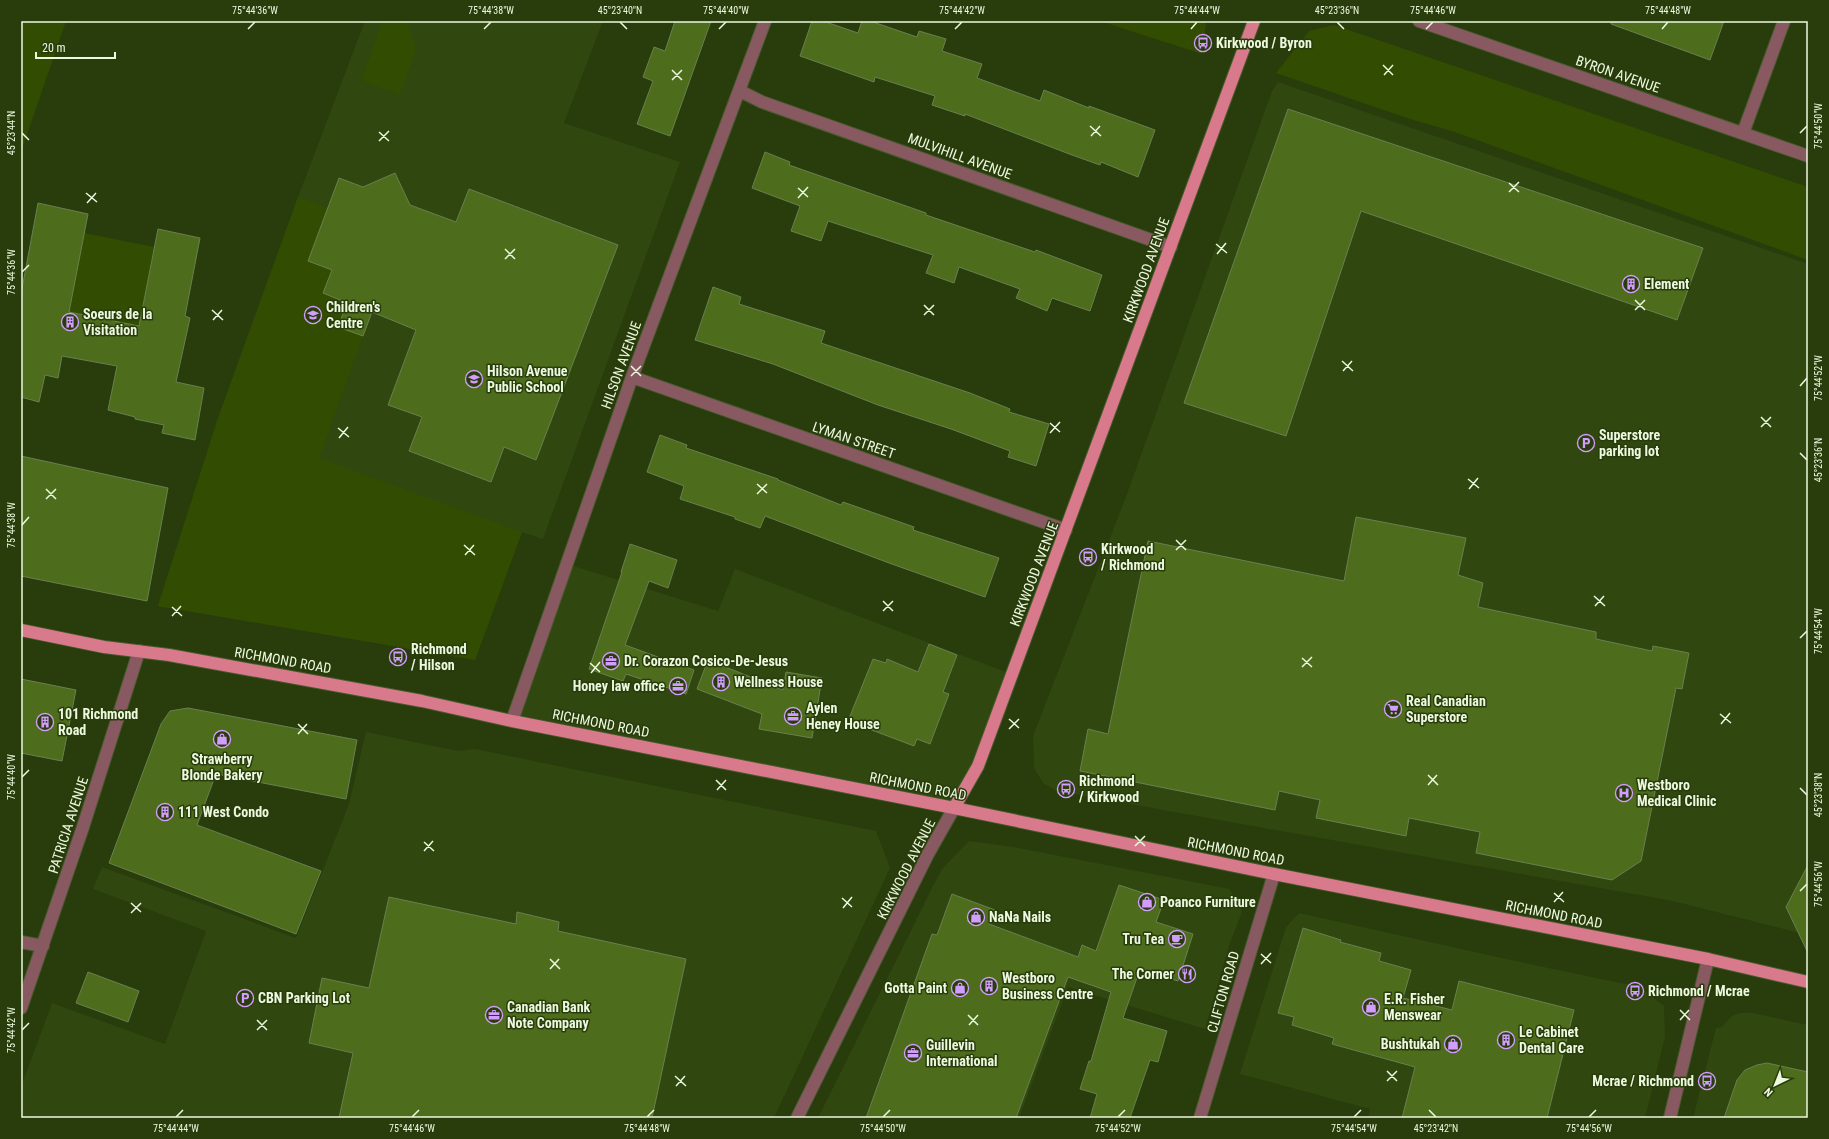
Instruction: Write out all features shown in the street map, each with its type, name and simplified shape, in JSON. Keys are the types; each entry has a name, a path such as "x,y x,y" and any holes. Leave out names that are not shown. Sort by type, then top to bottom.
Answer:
{"main road":[{"name":"KIRKWOOD AVENUE","path":"954,808 978,766 1254,21"},
{"name":"RICHMOND ROAD","path":"21,630 104,647 139,650 422,701 512,721 954,808 1274,874 1708,959 1808,982"}],"street":[{"name":"HILSON AVENUE","path":"512,721 632,377 692,212 766,21"},
{"name":"BYRON AVENUE","path":"1419,21 1448,25 1808,156"},
{"path":"1743,133 1784,21"},
{"name":"MULVIHILL AVENUE","path":"740,91 762,102 1171,247"},
{"name":"LYMAN STREET","path":"632,377 1066,530"},
{"name":"PATRICIA AVENUE","path":"21,1008 83,827 139,650"},
{"name":"KIRKWOOD AVENUE","path":"797,1118 928,854 954,808"},
{"name":"CLIFTON ROAD","path":"1200,1118 1274,874"},
{"path":"21,942 43,946"},
{"path":"1670,1118 1708,959"}],"shaded area":[{"path":"21,21 66,21 21,152"},
{"name":"Hilson Avenue Public School","path":"365,21 603,21 564,123 680,162 543,539 522,532 475,660 158,606 217,421 298,197"},
{"path":"383,21 407,21 416,50 400,95 361,80"},
{"path":"1100,21 1204,21 1206,25 1202,54"},
{"path":"1334,25 1808,187 1808,260 1455,132 1410,119 1276,73 1309,31"},
{"path":"1278,82 1808,264 1808,935 1673,901 1057,791 1043,783 1034,768 1033,736 1127,494 1272,91"},
{"path":"298,197 328,208 308,260 332,270 323,293 347,303 338,327 363,336 319,458 522,532 475,660 158,606 217,421"},
{"path":"84,233 154,247 139,326 69,312"},
{"path":"567,564 718,611 735,569 1011,674 954,808 512,721"},
{"path":"366,732 458,751 475,749 876,831 890,868 774,1118 21,1118 21,1087 52,1003 165,1044 206,931 93,889 102,867 296,938 349,804"},
{"path":"969,841 1014,847 1230,889 1242,912 1229,946 1205,1029 1068,987 1019,1118 818,1118 936,880 942,869"},
{"path":"1299,913 1640,987 1664,1006 1665,1037 1645,1118 1368,1118 1370,1109 1240,1074 1286,927"},
{"path":"1740,1013 1753,1013 1808,1025 1808,1118 1693,1118 1716,1028 1722,1027 1732,1016"}],"building":[{"path":"675,21 711,21 670,136 637,124 653,81 643,77 654,47 665,51"},
{"path":"812,21 823,21 858,33 862,21 870,21 917,37 919,31 946,39 942,51 982,64 977,78 1040,101 1044,90 1089,108 1089,106 1155,130 1138,177 1101,162 1100,165 1072,155 965,114 965,116 932,105 935,96 875,77 874,82 800,56"},
{"path":"1611,21 1724,21 1710,60 1611,24"},
{"name":"Element","path":"1288,109 1703,248 1677,320 1361,211 1286,436 1184,403"},
{"path":"765,152 790,162 789,165 926,213 926,215 1035,252 1036,250 1102,275 1090,311 1052,298 1047,311 1016,298 1020,289 959,267 954,283 926,273 933,255 828,221 821,241 791,231 800,206 752,188"},
{"path":"395,173 410,205 456,222 469,189 618,245 536,460 504,447 491,482 409,451 422,417 388,405 416,330 372,312 363,336 338,327 347,303 323,293 332,270 308,261 339,178 363,187"},
{"name":"Soeurs de la Visitation","path":"38,203 88,214 69,312 139,326 158,229 200,238 185,316 190,318 176,382 204,388 195,440 162,433 164,425 135,419 135,417 108,410 117,366 62,356 58,378 45,375 39,402 21,397 21,294"},
{"path":"713,287 741,297 739,304 825,331 821,343 970,393 1010,409 1009,412 1049,424 1036,466 1008,457 1010,451 951,429 878,405 773,364 695,340"},
{"path":"660,435 687,445 686,448 778,479 841,505 843,502 914,527 913,530 999,558 985,597 889,563 765,516 760,528 735,519 735,517 680,499 684,486 647,472"},
{"path":"21,456 168,488 147,601 21,576"},
{"name":"Real Canadian Superstore","path":"1356,517 1466,538 1458,575 1483,583 1478,607 1596,632 1596,639 1652,651 1653,646 1689,653 1682,689 1676,688 1641,861 1612,880 1476,853 1480,832 1409,818 1406,836 1316,818 1320,800 1279,791 1275,810 1080,771 1088,729 1108,734 1148,541 1344,581"},
{"path":"630,544 677,560 668,588 649,581 625,645 694,670 686,694 626,674 623,681 589,669"},
{"path":"929,644 957,655 943,692 949,694 930,744 917,739 914,746 848,721 873,659 886,663 887,659 918,672"},
{"path":"708,660 783,690 786,672 822,678 812,738 759,729 762,714 697,689"},
{"name":"101 Richmond Road","path":"21,679 76,690 62,761 21,753"},
{"name":"111 West Condo","path":"188,708 357,740 346,799 216,774 197,825 321,871 296,934 109,863 161,724 170,711"},
{"path":"1808,865 1808,953 1786,907"},
{"name":"Westboro Business Centre","path":"1119,885 1164,900 1156,922 1193,934 1178,981 1140,969 1123,1018 1167,1031 1158,1062 1150,1060 1130,1118 1090,1118 1097,1094 1080,1089 1089,1061 1091,1061 1111,992 1068,977 1016,1118 866,1118 932,934 937,935 952,894 995,910 989,924 1078,957 1082,945 1096,951"},
{"name":"Canadian Bank Note Company","path":"389,897 516,924 517,912 559,922 558,931 686,959 652,1118 339,1118 353,1053 309,1043 322,978 369,988"},
{"path":"1303,928 1341,940 1340,942 1381,953 1379,961 1411,970 1403,998 1452,1010 1459,981 1574,1010 1547,1118 1402,1118 1415,1067 1332,1044 1334,1038 1292,1025 1294,1017 1278,1013"},
{"path":"88,972 139,991 128,1022 76,1003"},
{"path":"1767,1063 1808,1072 1808,1118 1724,1118 1737,1080 1745,1070"}],"place":[{"name":"Kirkwood / Byron","path":"1203,43"},
{"name":"Element","path":"1631,284"},
{"name":"Children's Centre","path":"313,315"},
{"name":"Soeurs de la Visitation","path":"70,322"},
{"name":"Hilson Avenue Public School","path":"474,379"},
{"name":"Superstore parking lot","path":"1586,443"},
{"name":"Kirkwood / Richmond","path":"1088,557"},
{"name":"Richmond / Hilson","path":"398,657"},
{"name":"Dr. Corazon Cosico-De-Jesus","path":"611,661"},
{"name":"Wellness House","path":"721,682"},
{"name":"Honey law office","path":"678,686"},
{"name":"Real Canadian Superstore","path":"1393,709"},
{"name":"Aylen Heney House","path":"793,716"},
{"name":"101 Richmond Road","path":"45,722"},
{"name":"Strawberry Blonde Bakery","path":"222,739"},
{"name":"Richmond / Kirkwood","path":"1066,789"},
{"name":"Westboro Medical Clinic","path":"1624,793"},
{"name":"111 West Condo","path":"165,812"},
{"name":"Poanco Furniture","path":"1147,902"},
{"name":"NaNa Nails","path":"976,917"},
{"name":"Tru Tea","path":"1177,939"},
{"name":"The Corner","path":"1187,974"},
{"name":"Westboro Business Centre","path":"989,986"},
{"name":"Gotta Paint","path":"960,988"},
{"name":"Richmond / Mcrae","path":"1635,991"},
{"name":"CBN Parking Lot","path":"245,998"},
{"name":"E.R. Fisher Menswear","path":"1371,1007"},
{"name":"Canadian Bank Note Company","path":"494,1015"},
{"name":"Le Cabinet Dental Care","path":"1506,1040"},
{"name":"Bushtukah","path":"1453,1044"},
{"name":"Guillevin International","path":"913,1053"},
{"name":"Mcrae / Richmond","path":"1707,1081"}]}
